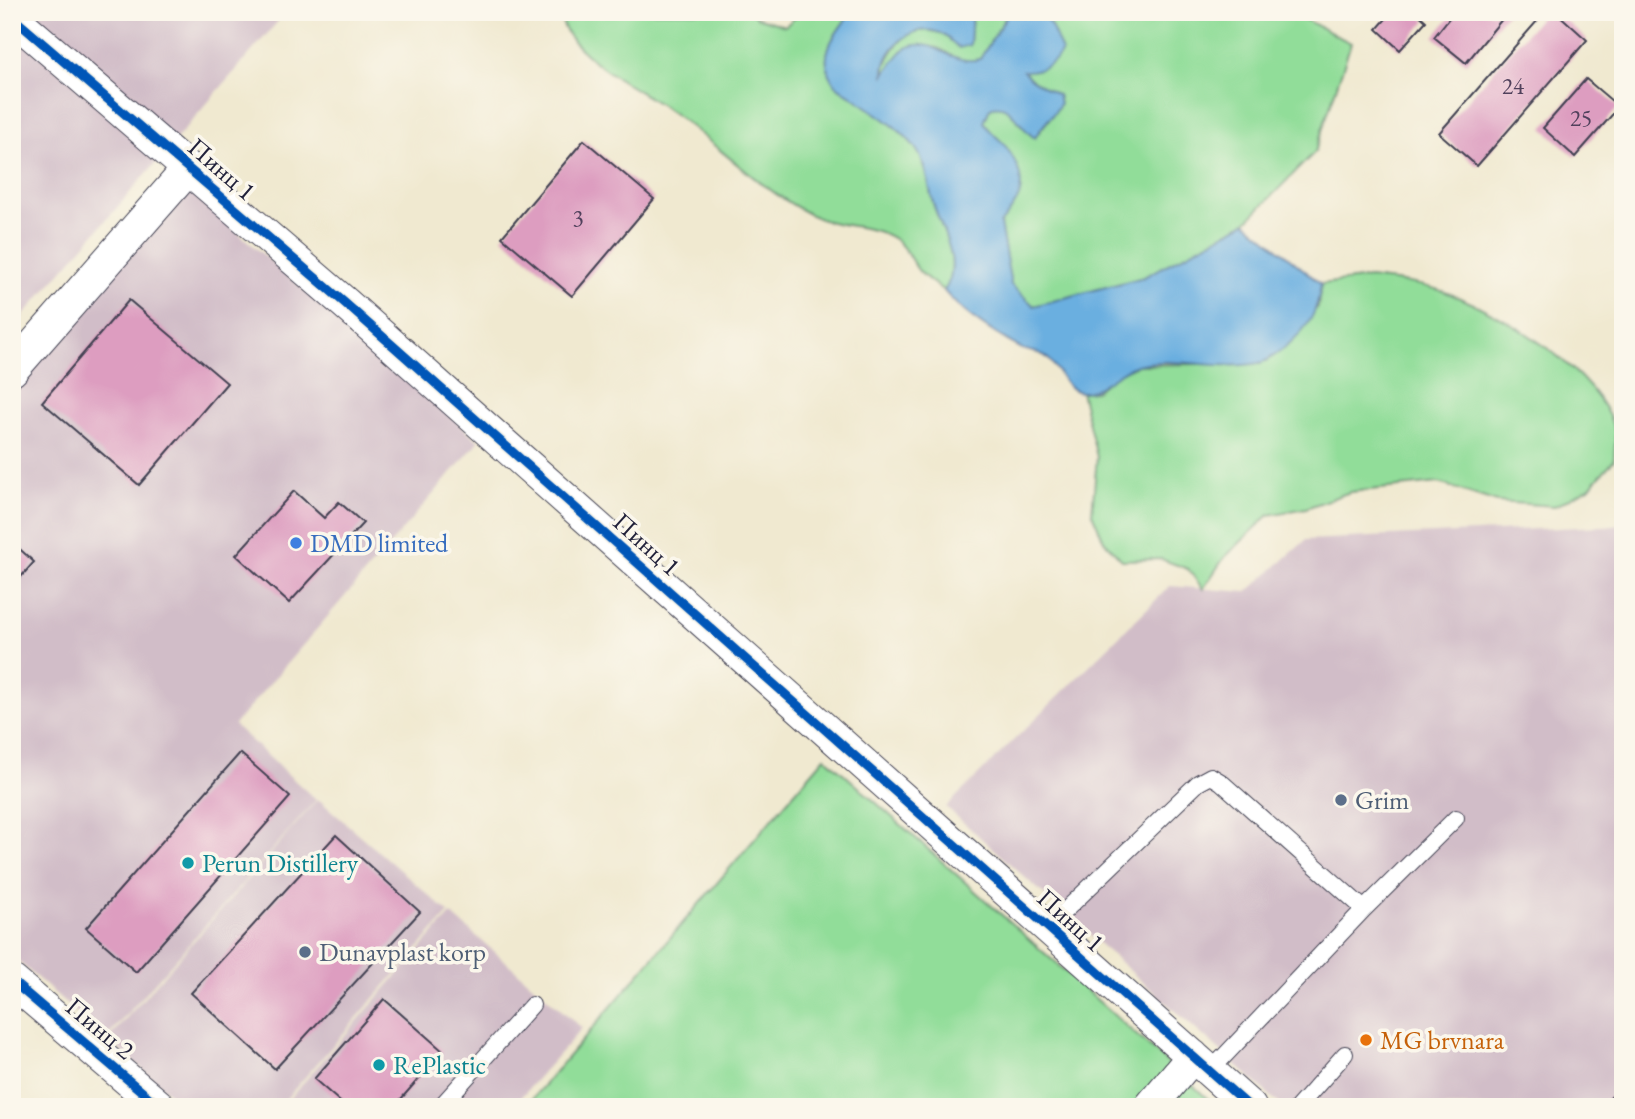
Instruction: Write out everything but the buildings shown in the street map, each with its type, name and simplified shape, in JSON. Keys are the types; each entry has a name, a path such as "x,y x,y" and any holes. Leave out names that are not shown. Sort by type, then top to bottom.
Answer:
{"street":[{"name":"Пинц 1","path":"12,17 189,168 1250,1107"},
{"path":"12,370 189,168"},
{"name":"Пинц 2","path":"12,981 160,1107"},
{"path":"1150,1107 1202,1064"}],"lane":[{"path":"1048,927 1198,783 1210,776 1221,782 1364,909"},
{"path":"1202,1064 1456,818"},
{"path":"440,1107 532,1005"},
{"path":"1298,1107 1345,1055"}],"shaded area":[{"path":"12,12 286,12 12,329"},
{"path":"177,180 479,441 234,725 316,800 106,1038 12,956 12,375"},
{"path":"1623,525 1623,1107 1283,1107 946,807 1170,586 1247,592 1306,540"},
{"path":"318,799 449,913 279,1107 185,1107 108,1039"},
{"path":"451,914 582,1028 512,1107 282,1107"}],"green space":[{"path":"560,12 750,12 756,17 785,26 802,12 851,12 829,48 829,74 840,89 879,115 901,133 919,153 952,259 952,270 944,291 922,274 900,244 887,235 821,219 774,193 673,113 595,62 568,34"},
{"path":"972,12 1009,12 980,59 958,59 932,47 903,50 884,76 893,50 904,37 913,32 922,30 941,33 970,45"},
{"path":"1041,12 1291,12 1351,43 1315,152 1246,222 1144,277 1034,306 1011,285 1000,224 1019,196 1021,181 1007,148 984,122 990,108 1006,106 1035,138 1060,104 1058,95 1032,80 1022,70 1051,26"},
{"path":"1369,278 1443,291 1499,317 1547,348 1588,385 1604,406 1615,432 1614,460 1589,488 1555,506 1497,502 1439,483 1350,492 1306,508 1269,515 1224,558 1203,589 1188,569 1161,559 1122,560 1104,541 1092,513 1097,457 1081,392 1096,391 1115,374 1138,365 1261,363 1318,307 1321,284"},
{"path":"825,757 1217,1107 525,1107"}],"water":[{"path":"851,12 972,12 970,45 959,48 940,33 918,31 893,48 888,56 884,75 902,51 915,45 933,47 959,59 980,59 1009,12 1041,12 1051,26 1062,51 1046,67 1023,71 1032,80 1058,95 1060,104 1057,109 1035,138 1004,108 990,108 984,122 1007,149 1021,182 1019,196 1000,224 1011,285 1034,306 1144,277 1246,222 1321,284 1315,310 1308,323 1280,352 1259,363 1151,363 1130,368 1088,392 1070,387 1045,356 1020,348 989,330 944,291 952,270 952,259 919,153 901,133 879,115 840,89 829,74 829,48"}],"cycle path":[{"path":"12,17 346,304 1250,1107"},
{"path":"12,981 160,1107"}],"place":[{"name":"DMD limited","path":"296,543"},
{"name":"Grim","path":"1341,800"},
{"name":"Perun Distillery","path":"188,863"},
{"name":"Dunavplast korp","path":"305,952"},
{"name":"MG brvnara","path":"1366,1040"},
{"name":"RePlastic","path":"379,1065"}]}
